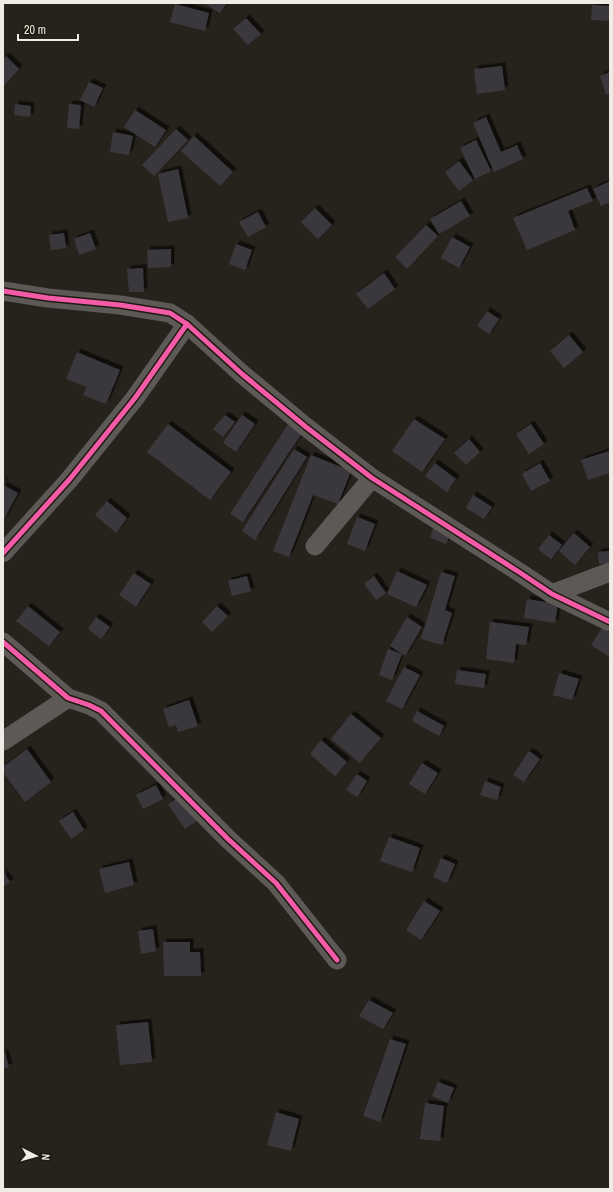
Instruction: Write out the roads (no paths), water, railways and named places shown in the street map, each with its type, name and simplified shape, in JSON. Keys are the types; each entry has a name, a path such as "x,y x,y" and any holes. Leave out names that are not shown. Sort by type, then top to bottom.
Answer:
{"street":[{"path":"3,291 48,298 120,305 170,313 187,324 247,379 372,478 552,594 610,622"},
{"path":"3,553 70,480 135,398 187,324"},
{"path":"315,546 372,478"},
{"path":"552,594 610,572"},
{"path":"3,642 68,698 101,711 228,839 276,883 337,960"},
{"path":"3,741 68,698"}]}
